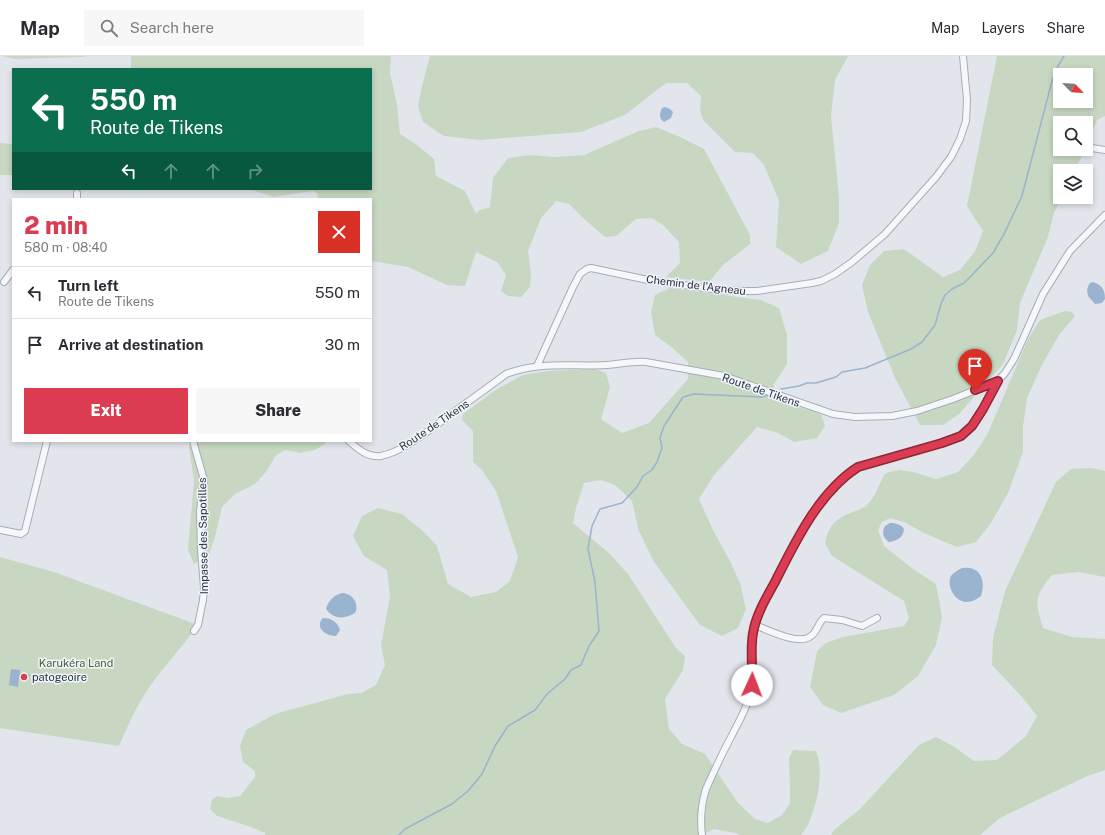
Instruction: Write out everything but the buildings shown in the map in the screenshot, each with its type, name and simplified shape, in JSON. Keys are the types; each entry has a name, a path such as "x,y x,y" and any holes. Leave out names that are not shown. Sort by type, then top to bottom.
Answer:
{"street":[{"name":"Chemin de l’Agneau","path":"537,366 573,287 580,274 587,269 599,269 648,280 719,290 758,291 821,281 835,274 852,262 890,228 936,177 954,151 966,121 967,88 963,56"},
{"path":"1093,148 1105,150"},
{"path":"702,835 700,821 706,789 750,695 753,669 753,634 755,625 760,611 794,544 815,511 838,482 858,467 942,443 961,436 972,426 998,381 1005,374 1014,359 1043,294 1070,251 1105,215"},
{"path":"2,283 12,271"},
{"path":"2,283 12,278"},
{"name":"Route de Tikens","path":"350,442 362,452 374,456 381,456 394,451 423,434 506,374 519,369 537,366 608,365 646,362 724,376 834,414 855,417 892,416 917,411 953,399 998,381"},
{"path":"1,530 21,534 25,531 47,442"},
{"name":"Impasse des Sapotilles","path":"193,442 204,480 200,511 200,550 204,588 198,625 194,631"},
{"path":"755,625 783,636 799,640 810,637 814,634 824,618 842,620 862,626 877,618"}],"green space":[{"path":"3,56 87,56 14,59"},
{"path":"131,56 391,56 390,73 397,105 400,134 417,145 434,159 436,176 465,191 476,214 478,211 490,207 493,178 508,158 530,155 555,157 584,155 639,131 656,127 704,149 750,235 750,244 723,265 709,282 666,277 680,263 679,242 663,225 652,218 636,219 616,236 605,237 569,204 556,201 541,218 528,251 531,273 530,287 521,297 508,296 501,291 506,275 497,262 476,252 465,286 447,285 408,267 372,261 372,198 317,198 318,194 313,191 274,197 252,190 372,190 372,68 131,68"},
{"path":"430,56 848,56 835,80 831,116 839,197 839,223 828,251 801,264 776,247 779,201 764,165 753,153 735,152 703,120 700,110 701,96 687,83 666,83 625,115 581,132 480,140 444,136 423,122 418,106"},
{"path":"997,56 1105,56 1105,116 1097,120 1093,130 1093,116 1053,116 1053,156 1082,156 1078,164 1053,164 1053,204 1058,204 1054,213 1048,237 1020,303 1017,330 1003,364 959,414 943,425 920,425 895,378 868,312 862,285 870,265 884,251 904,249 943,277 960,270 975,251 983,231 967,206"},
{"path":"0,143 12,144 12,175 0,175"},
{"path":"670,288 761,300 779,308 787,335 787,364 774,384 772,398 821,414 825,426 817,438 794,442 778,433 757,427 714,475 699,499 740,583 746,609 738,628 722,636 700,625 654,562 639,531 632,501 615,485 601,480 584,483 573,523 609,553 628,574 676,648 685,656 683,670 665,699 669,729 682,744 705,754 738,803 755,819 768,823 782,815 790,803 789,758 793,750 816,751 820,768 819,786 815,805 808,824 801,835 739,835 736,833 714,829 702,835 265,835 265,833 251,827 217,816 210,809 212,800 217,796 228,798 240,796 255,777 255,771 243,762 240,746 246,730 275,714 348,694 361,693 376,685 385,665 381,645 390,596 387,570 364,556 353,536 362,516 378,508 402,514 424,532 437,546 448,584 471,597 496,592 510,581 518,557 496,491 482,470 473,462 473,431 462,420 463,414 497,389 523,375 548,371 594,369 606,373 610,387 601,419 622,433 649,423 688,379 688,362 655,335 651,312 655,295"},
{"path":"1065,311 1072,312 1075,316 1059,335 1042,365 1027,398 1023,427 1023,452 1008,493 991,523 976,542 957,547 924,533 904,522 890,518 882,522 878,530 884,546 913,569 936,584 942,617 936,645 918,676 894,695 841,713 823,705 810,687 817,651 826,643 843,637 904,626 909,618 904,601 832,556 825,543 831,527 842,517 867,505 886,473 899,470 913,472 936,479 958,472 973,456 987,435 1029,337 1040,320"},
{"path":"192,442 325,442 325,444 315,450 300,453 285,450 276,455 266,472 255,484 235,494 222,507 215,537 208,557 194,564 188,550 194,481 189,447"},
{"path":"1091,468 1105,471 1105,577 1078,572 1052,575 1039,595 1038,612 1043,628 1072,637 1105,639 1105,770 1085,777 1000,818 980,835 831,835 834,830 860,809 919,745 936,737 953,746 974,761 997,760 1026,736 1037,716 1023,698 992,665 993,638 1005,591 1056,482 1071,469"},
{"name":"Karukéra Land","path":"0,557 54,572 198,625 145,693 119,746 0,728"}],"water":[{"path":"665,107 673,112 671,118 664,122 660,117 660,114 662,108"},
{"path":"1092,282 1101,286 1104,290 1105,299 1102,303 1095,304 1088,296 1087,290 1089,284"},
{"path":"890,523 900,525 904,529 899,538 895,541 889,542 884,536 883,530 885,526"},
{"path":"962,568 974,569 978,572 983,585 981,596 966,602 958,599 952,593 950,584 951,576"},
{"path":"346,593 352,597 356,603 356,610 355,613 351,615 336,617 329,613 326,609 328,603 336,595"},
{"path":"323,618 329,619 338,625 340,630 336,636 328,635 322,631 320,625"},
{"path":"11,669 20,670 20,673 31,675 27,679 19,678 18,687 9,685"}],"waterway":[{"path":"781,389 807,383 816,383 836,377 842,372 865,368 911,349 922,342 935,325 945,295 952,289 964,283 972,275 993,253 1004,234 1022,196 1052,81 1064,56"},
{"path":"399,835 405,829 452,804 468,791 482,774 495,746 508,726 535,710 547,694 565,679 571,670 581,665 589,646 599,631 595,582 588,549 592,526 600,509 622,503 637,487 643,476 652,470 657,462 662,448 660,438 664,426 683,397 694,394 761,397 768,395"}],"place":[{"name":"patogeoire","path":"24,677"}],"route":[{"path":"752,685 753,634 760,611 794,544 815,511 838,482 858,467 942,443 961,436 972,426 998,381 975,390"}]}
